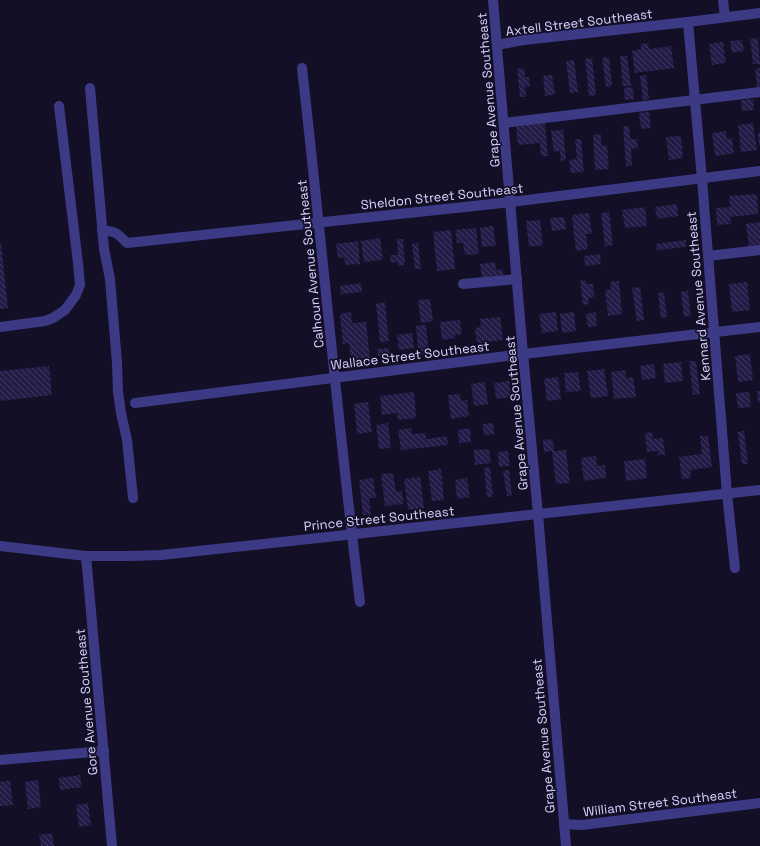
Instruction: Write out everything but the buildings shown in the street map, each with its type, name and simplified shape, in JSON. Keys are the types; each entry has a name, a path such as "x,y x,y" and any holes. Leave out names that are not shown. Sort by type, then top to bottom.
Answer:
{"street":[{"name":"Grape Avenue Southeast","path":"493,0 566,846"},
{"path":"723,0 725,17"},
{"name":"Axtell Street Southeast","path":"497,45 524,40 760,13"},
{"name":"Kennard Avenue Southeast","path":"688,22 727,494 735,568"},
{"name":"Calhoun Avenue Southeast","path":"302,68 360,602"},
{"path":"90,88 102,230 110,279 118,392 127,440 133,498"},
{"path":"504,123 760,92"},
{"path":"0,327 36,323 53,318 65,310 76,295 80,285 59,106"},
{"name":"Sheldon Street Southeast","path":"102,230 114,231 127,243 511,202 760,171"},
{"path":"708,256 760,250"},
{"path":"463,284 517,279"},
{"name":"Wallace Street Southeast","path":"135,403 523,354 760,327"},
{"name":"Prince Street Southeast","path":"0,546 86,556 161,555 760,490"},
{"name":"Gore Avenue Southeast","path":"86,556 112,846"},
{"path":"0,760 104,751"},
{"name":"William Street Southeast","path":"564,824 582,825 760,803"}]}
